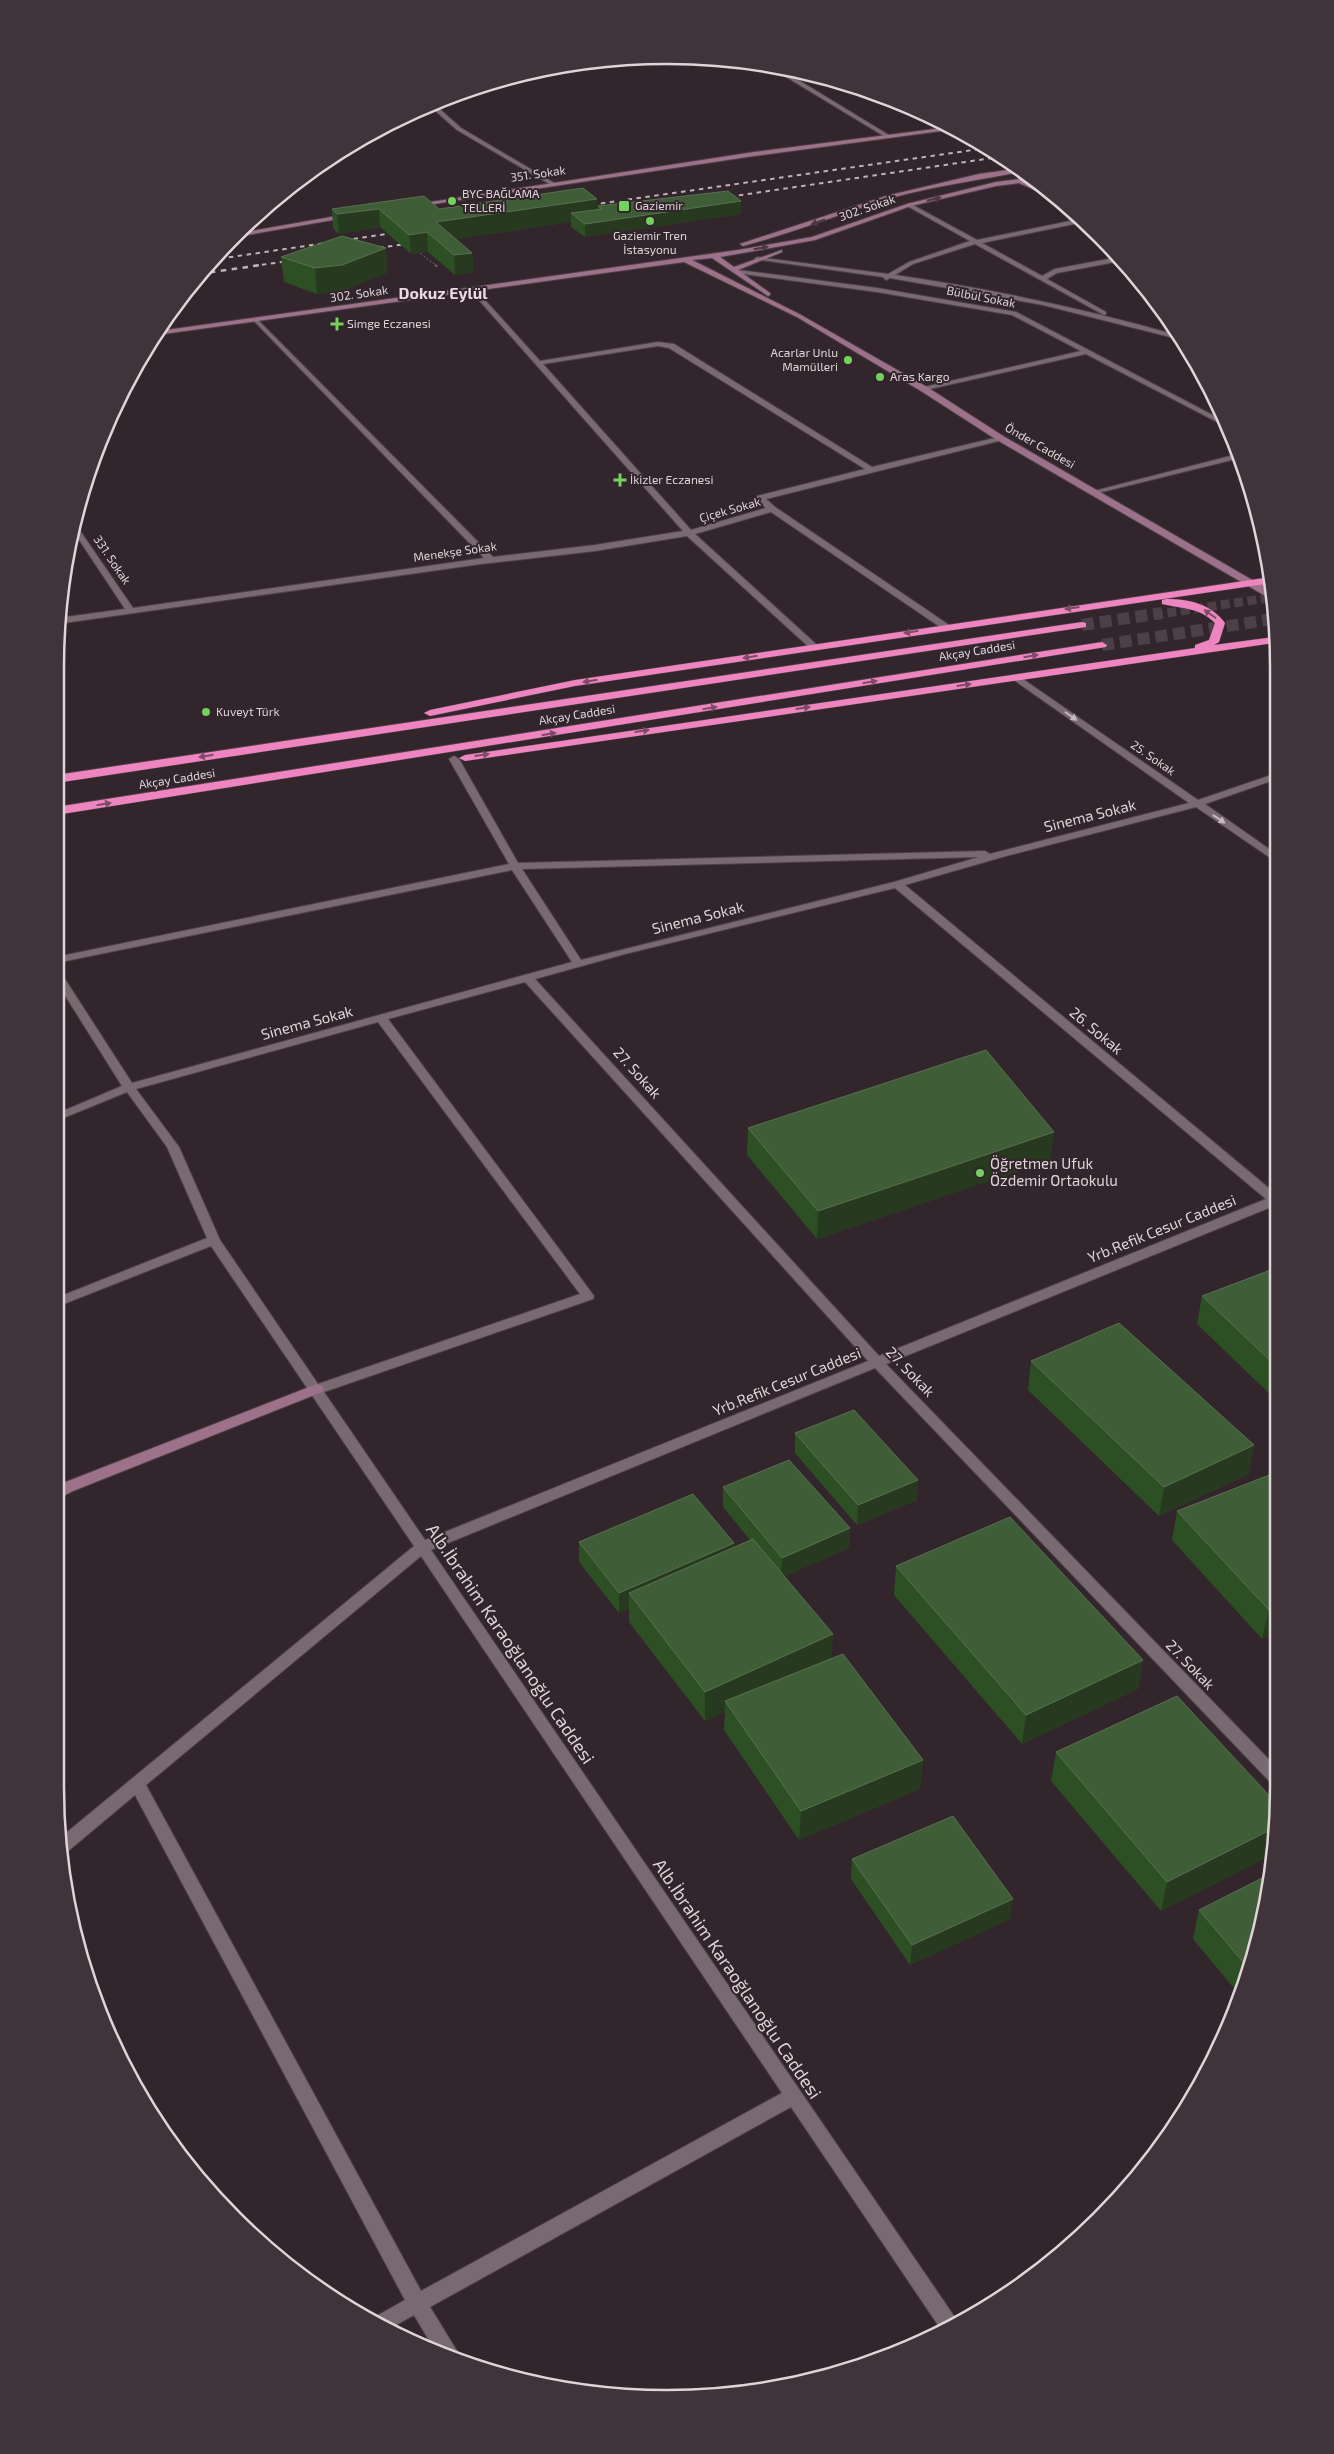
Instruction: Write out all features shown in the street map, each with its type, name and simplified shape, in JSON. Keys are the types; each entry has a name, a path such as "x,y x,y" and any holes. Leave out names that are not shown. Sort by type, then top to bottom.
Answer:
{"highway":[{"path":"254,749 575,683 1264,581"},
{"path":"1120,602 1186,602 1211,612 1220,623 1214,642 1167,657"},
{"name":"Akçay Caddesi","path":"64,778 1082,625"},
{"path":"259,780 454,760 1269,641"},
{"name":"Akçay Caddesi","path":"64,810 1102,645"}],"street":[{"path":"787,75 889,137"},
{"path":"438,109 459,129 553,184"},
{"name":"351. Sokak","path":"409,206 754,154 941,130"},
{"name":"302. Sokak","path":"713,255 888,197 979,176 1011,172"},
{"path":"1020,181 1035,189"},
{"name":"302. Sokak","path":"165,332 473,290 812,239 909,205 1024,181"},
{"path":"909,205 1043,278 1115,320"},
{"path":"248,233 360,214"},
{"path":"877,290 887,276 911,263 974,242 1075,222"},
{"path":"255,226 263,230"},
{"path":"736,271 757,259 812,239"},
{"name":"Önder Caddesi","path":"713,255 799,316"},
{"name":"Önder Caddesi","path":"684,259 799,316 924,389 1000,438 1252,583 1265,585"},
{"path":"757,259 887,276 998,294 1115,320 1171,335"},
{"path":"1043,278 1055,271 1113,260"},
{"name":"Bülbül Sokak","path":"736,271 877,290 1014,314 1217,420"},
{"name":"Çiçek Sokak","path":"473,290 689,533 772,510 946,627"},
{"path":"256,320 491,560"},
{"path":"538,362 658,344 671,346 871,470"},
{"path":"924,389 1086,352"},
{"path":"772,510 760,498 1000,438"},
{"path":"1094,492 1232,458"},
{"name":"331. Sokak","path":"79,533 130,610"},
{"path":"689,533 814,647"},
{"name":"Menekşe Sokak","path":"66,620 491,560 596,548 689,533"},
{"path":"1252,583 1265,592"},
{"name":"25. Sokak","path":"1017,678 1270,855"},
{"path":"454,760 515,866 579,965"},
{"name":"Sinema Sokak","path":"64,1115 129,1087 621,952 897,884 1002,854 1196,804 1270,778"},
{"path":"64,958 515,866 1002,854"},
{"name":"26. Sokak","path":"897,884 1270,1197"},
{"name":"27. Sokak","path":"528,978 878,1363 1270,1772"},
{"name":"Alb.İbrahim Karaoğlanoğlu Caddesi","path":"64,985 129,1087 172,1147 214,1240 317,1389 421,1548 947,2321"},
{"path":"64,1489 317,1389 588,1296 381,1018"},
{"name":"Yrb.Refik Cesur Caddesi","path":"67,1843 421,1548 1270,1203"},
{"path":"64,1300 214,1240"},
{"path":"137,1784 417,2303 443,2347"},
{"path":"386,2320 794,2096"}],"building":[{"path":"583,188 597,199 436,222 472,253 454,255 427,232 409,235 379,209 337,214 332,209 424,196 439,209"},
{"path":"728,191 741,201 585,224 571,213 602,209 598,206"},
{"path":"342,236 386,248 342,265 315,268 281,257"},
{"name":"Öğretmen Ufuk Özdemir Ortaokulu","path":"986,1050 1054,1132 818,1211 748,1128"},
{"path":"1270,1270 1270,1360 1202,1296"},
{"path":"1119,1323 1254,1445 1164,1487 1031,1361"},
{"path":"854,1410 918,1480 858,1505 795,1433"},
{"path":"789,1460 850,1528 782,1558 723,1487"},
{"path":"1270,1475 1270,1610 1269,1610 1177,1511"},
{"path":"693,1494 734,1543 619,1593 579,1542"},
{"path":"1010,1517 1143,1660 1026,1715 896,1566"},
{"path":"753,1539 833,1634 705,1692 629,1593"},
{"path":"843,1654 923,1760 801,1811 725,1701"},
{"path":"1177,1696 1270,1796 1269,1831 1167,1882 1056,1752"},
{"path":"953,1816 1013,1899 912,1945 852,1859"},
{"path":"1263,1877 1259,1905 1244,1963 1199,1910"}],"tunnel":[{"path":"1154,615 1266,598"},
{"path":"1082,625 1162,613"},
{"path":"1102,645 1268,620"}],"railway":[{"path":"583,206 976,150"},
{"path":"721,198 991,158"},
{"path":"223,258 400,232"},
{"path":"370,249 414,243"},
{"path":"253,266 296,260"},
{"path":"210,272 261,265"}],"place":[{"name":"BYC BAĞLAMA TELLERİ","path":"452,201"},
{"name":"Gaziemir","path":"624,206"},
{"name":"Gaziemir Tren İstasyonu","path":"650,221"},
{"name":"Simge Eczanesi","path":"337,324"},
{"name":"Acarlar Unlu Mamülleri","path":"848,360"},
{"name":"Aras Kargo","path":"880,377"},
{"name":"İkizler Eczanesi","path":"620,480"},
{"name":"Kuveyt Türk","path":"206,712"},
{"name":"Öğretmen Ufuk Özdemir Ortaokulu","path":"980,1173"}],"district":[{"name":"Dokuz Eylül","path":"443,293"}]}
